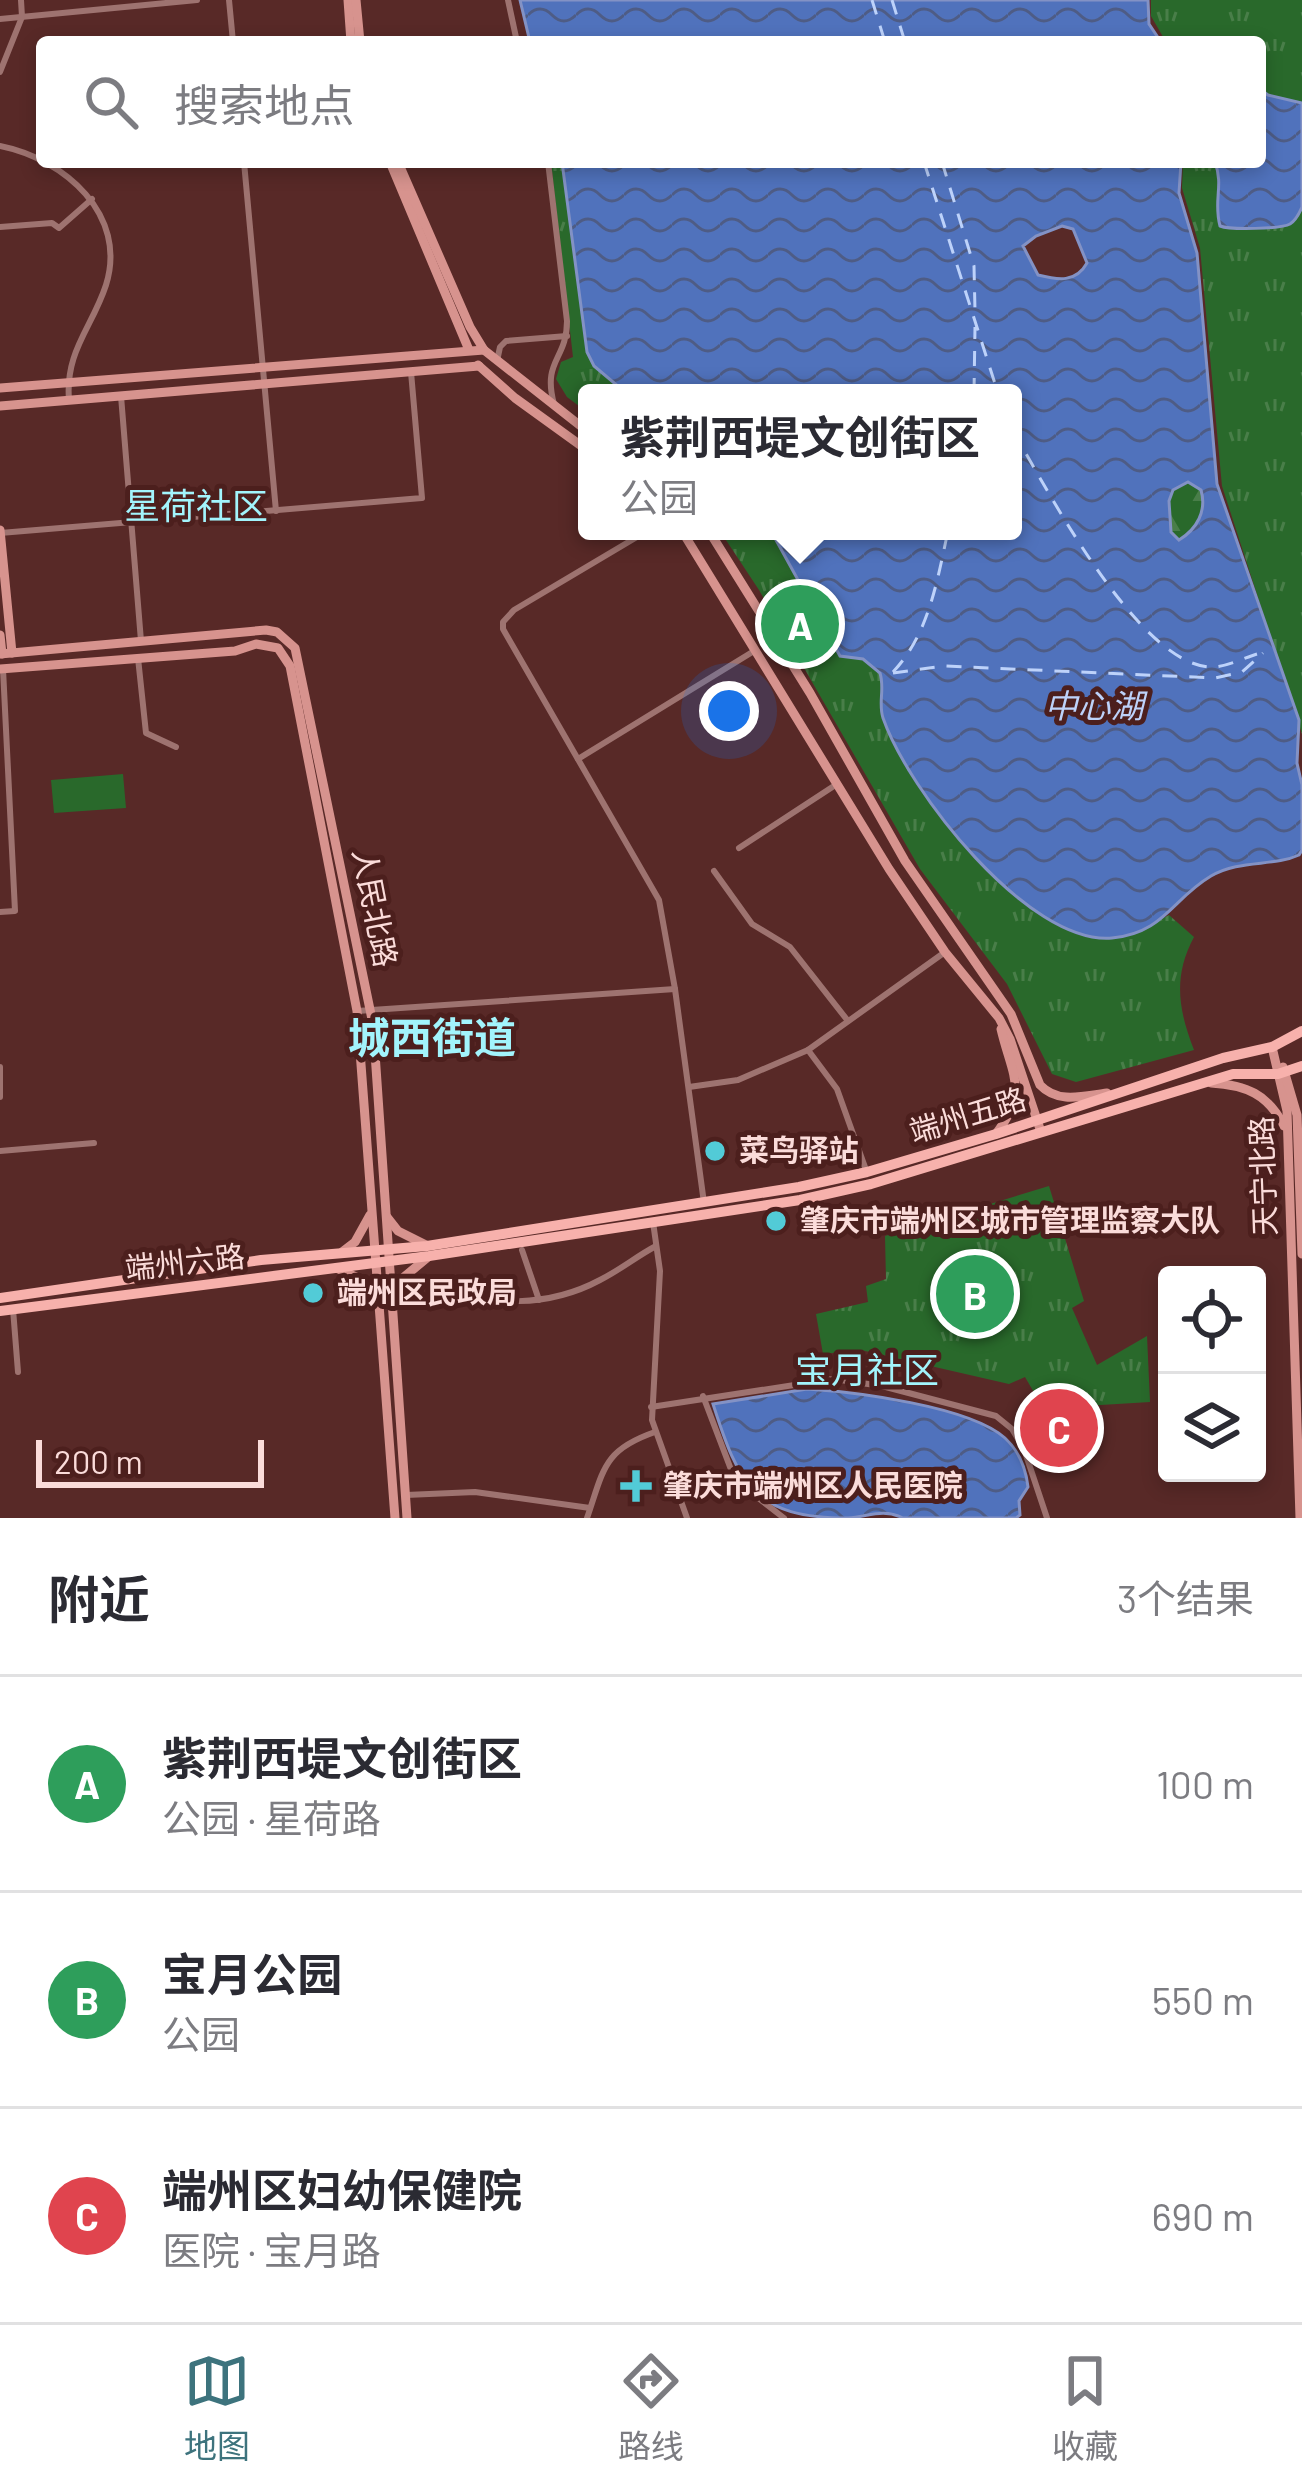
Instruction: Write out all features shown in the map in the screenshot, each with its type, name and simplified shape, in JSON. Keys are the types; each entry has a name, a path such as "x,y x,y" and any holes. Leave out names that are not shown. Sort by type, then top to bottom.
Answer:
{"main road":[{"name":"端州五路","path":"428,1251 801,1205 1039,1126 1118,1092 1272,1046 1302,1031"},
{"name":"端州五路","path":"382,1256 704,1214 1233,1074 1282,1074 1302,1066"},
{"name":"端州六路","path":"0,1298 260,1260 342,1252 382,1256"},
{"name":"端州六路","path":"7,1310 336,1268 382,1256"}],"street":[{"path":"0,72 22,16 21,0"},
{"path":"82,0 83,10"},
{"path":"0,19 197,0"},
{"path":"230,0 233,36"},
{"path":"352,0 355,36"},
{"path":"508,0 516,36"},
{"path":"0,146 36,160"},
{"path":"51,168 72,179 92,199 108,226 107,281 75,347 67,383 69,400"},
{"path":"245,168 277,511"},
{"path":"396,168 468,349 479,366 578,444"},
{"path":"397,168 484,350 578,423"},
{"path":"549,168 567,336 550,370 556,407"},
{"path":"0,227 52,223 59,228 92,199"},
{"path":"497,362 506,341 567,336"},
{"path":"450,350 453,368"},
{"path":"0,388 484,350"},
{"path":"0,406 479,366"},
{"path":"4,654 0,532 422,498 411,372"},
{"path":"515,398 524,384"},
{"path":"122,396 141,641"},
{"path":"632,540 514,610 502,622 652,885 675,989 704,1214"},
{"path":"688,540 945,952 999,1018 1039,1126"},
{"path":"715,540 810,693 905,861 1011,1014 1040,1085 1061,1097 1118,1092"},
{"path":"723,597 745,585"},
{"name":"人民北路","path":"4,654 277,632 295,648 370,1010 382,1256"},
{"path":"0,635 4,654"},
{"name":"人民北路","path":"138,658 235,651 256,644 278,648 284,654 357,1011 379,1216"},
{"path":"578,759 756,650"},
{"path":"0,912 15,911 2,669 138,658 146,733 176,747"},
{"path":"789,705 810,693"},
{"path":"739,848 837,784"},
{"path":"714,871 752,924 790,946 848,1021"},
{"path":"689,1087 738,1080 808,1050 945,952"},
{"path":"357,1011 675,989"},
{"path":"996,1134 1008,1118 1018,1088 999,1018"},
{"name":"天宁北路","path":"1272,1046 1297,1115 1302,1254"},
{"path":"808,1050 837,1089 866,1172"},
{"path":"0,1067 0,1096"},
{"name":"天宁北路","path":"1282,1074 1287,1103 1300,1518"},
{"path":"1203,1083 1253,1091 1271,1105 1287,1131"},
{"path":"1297,1115 1302,1101"},
{"path":"0,1150 94,1143"},
{"path":"342,1252 379,1216 428,1251 404,1277 392,1304"},
{"path":"653,1222 660,1271 651,1407 687,1518"},
{"path":"435,1290 513,1303 539,1300 576,1292 656,1246"},
{"path":"522,1250 539,1300"},
{"path":"382,1256 378,1299 395,1518"},
{"path":"382,1256 392,1304 407,1518"},
{"path":"336,1268 363,1280 378,1299"},
{"path":"7,1310 18,1372"},
{"path":"651,1407 833,1379 996,1416 1012,1429 1024,1449 1047,1518"},
{"path":"703,1396 735,1480 784,1518"},
{"path":"587,1518 612,1456 627,1442 656,1432"},
{"path":"406,1495 475,1492 590,1508"}],"green space":[{"path":"1151,0 1302,0 1302,734 1222,486 1200,248 1182,188 1183,168 1266,168 1266,36 1163,36 1151,16"},
{"path":"552,168 563,168 587,352 594,366 615,384 578,384 578,405 556,379 561,362 573,357"},
{"path":"1188,482 1201,490 1203,505 1195,525 1179,540 1171,532 1169,501 1173,490"},
{"path":"726,540 776,540 840,655 862,659 880,673 884,722 933,803 972,856 1008,888 1133,934 1169,915 1194,937 1183,965 1180,993 1194,1050 1076,1082 1052,1074 1007,984 920,869"},
{"path":"123,774 126,808 54,813 51,780"},
{"path":"1049,1186 1084,1301 1072,1308 1097,1365 1147,1336 1150,1402 1084,1406 1075,1390 1042,1406 1025,1377 1009,1384 861,1350 823,1354 816,1314 868,1302 866,1286 886,1279 885,1236"}],"water":[{"path":"520,0 1148,0 1149,24 1157,36 529,36"},
{"path":"1266,94 1302,103 1302,207 1294,221 1267,228 1220,226 1216,168 1266,168"},
{"name":"中心湖","path":"563,168 1181,168 1179,193 1197,253 1217,484 1299,720 1299,855 1211,876 1156,922 1130,935 1079,934 1044,917 975,858 944,821 897,748 883,718 880,673 863,659 840,656 776,540 1022,540 1022,384 615,384 594,366 587,352","holes":["1062,226 1073,229 1087,263 1083,269 1059,279 1038,275 1023,246","1188,482 1201,490 1201,512 1179,540 1171,532 1173,490"]},
{"path":"807,1389 939,1409 988,1427 1010,1443 1024,1467 1028,1487 1019,1501 1020,1515 903,1518 882,1513 848,1518 791,1512 771,1503 742,1476 713,1404"}],"ferry route":[{"path":"872,0 883,36"},
{"path":"892,0 903,36"},
{"path":"926,168 995,384"},
{"path":"944,168 974,266 975,311"},
{"path":"974,384 975,327"},
{"path":"1022,446 1098,570 1155,638 1184,659 1212,667 1257,654"},
{"path":"893,672 923,624 946,540"},
{"path":"893,673 944,666 1215,678 1242,672 1263,653"}],"place":[{"name":"紫荆西堤文创街区","path":"800,624"},
{"name":"菜鸟驿站","path":"715,1151"},
{"name":"肇庆市端州区城市管理监察大队","path":"776,1221"},
{"name":"端州区民政局","path":"313,1293"},
{"name":"宝月公园","path":"975,1294"},
{"name":"端州区妇幼保健院","path":"1059,1428"},
{"name":"肇庆市端州区人民医院","path":"636,1486"}],"district":[{"name":"星荷社区","path":"196,506"},
{"name":"城西街道","path":"432,1038"},
{"name":"宝月社区","path":"867,1370"}]}
